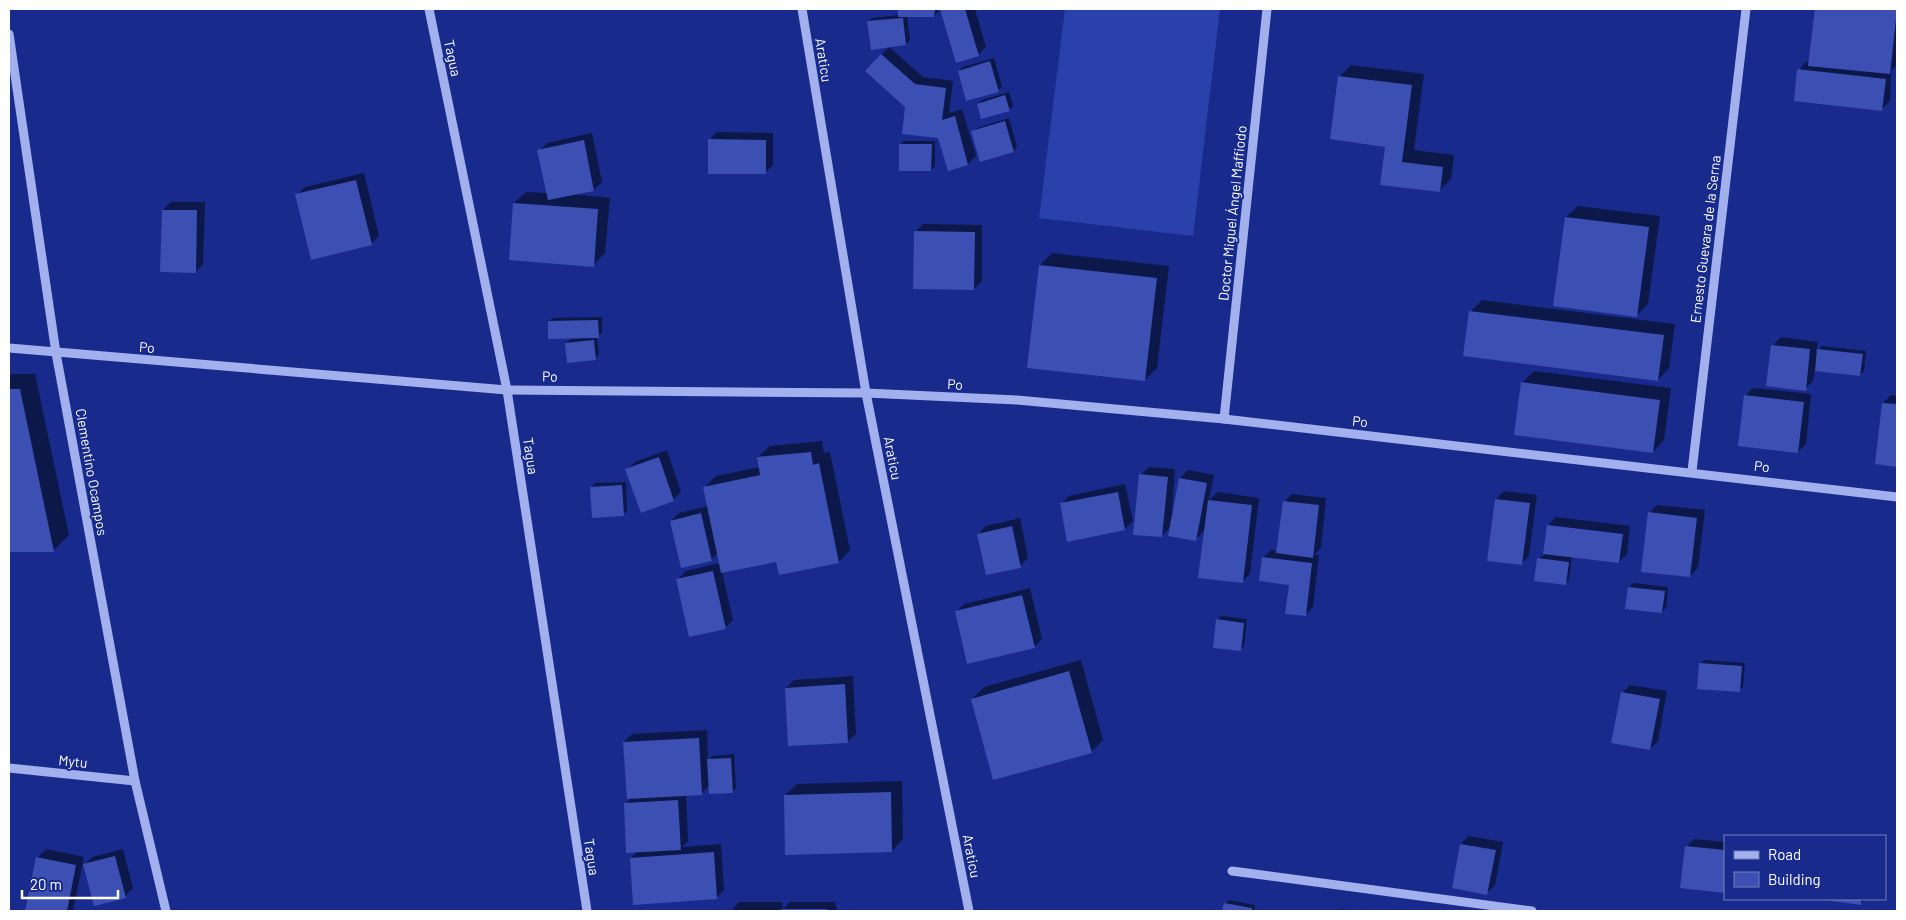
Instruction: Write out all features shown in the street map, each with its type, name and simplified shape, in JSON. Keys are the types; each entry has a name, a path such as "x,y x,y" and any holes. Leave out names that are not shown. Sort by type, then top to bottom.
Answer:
{"street":[{"name":"Tagua","path":"429,9 507,390 587,911"},
{"name":"Araticu","path":"802,9 866,393 969,911"},
{"name":"Doctor Miguel Ángel Maffiodo","path":"1224,419 1267,9"},
{"name":"Ernesto Guevara de la Serna","path":"1692,472 1746,9"},
{"name":"Clementino Ocampos","path":"9,34 56,353 135,781 166,911"},
{"name":"Po","path":"9,348 507,390 866,393 1016,400 1224,419 1897,497"},
{"name":"Mytu","path":"9,768 135,781"},
{"path":"1232,871 1532,911"}],"shaded area":[{"path":"1065,9 1220,9 1193,236 1039,218"}],"building":[{"path":"898,9 935,9 934,17 898,17"},
{"path":"940,9 965,9 979,56 956,63"},
{"path":"1815,9 1897,10 1890,74 1808,66"},
{"path":"903,18 906,45 871,50 867,21"},
{"path":"881,54 915,84 946,88 942,120 955,116 968,165 948,171 938,138 902,134 905,107 865,71"},
{"path":"990,61 999,92 966,101 958,71"},
{"path":"1797,69 1886,79 1882,111 1794,101"},
{"path":"1338,76 1412,85 1402,162 1443,167 1440,192 1380,185 1385,147 1330,139"},
{"path":"1005,95 1010,111 981,119 977,104"},
{"path":"1005,121 1014,152 980,162 971,131"},
{"path":"708,139 766,140 766,174 708,174"},
{"path":"584,140 594,191 548,200 537,150"},
{"path":"899,144 932,144 931,171 899,171"},
{"path":"356,180 372,245 311,260 295,194"},
{"path":"513,203 598,209 594,267 509,260"},
{"path":"162,210 197,210 196,273 160,272"},
{"path":"1565,217 1649,227 1637,317 1553,306"},
{"path":"914,231 975,232 974,290 913,289"},
{"path":"1039,265 1157,278 1145,381 1027,368"},
{"path":"1469,311 1664,335 1658,381 1463,356"},
{"path":"598,320 599,338 548,339 548,321"},
{"path":"594,340 596,360 567,363 565,343"},
{"path":"1771,345 1810,349 1806,391 1766,386"},
{"path":"1817,349 1863,354 1860,376 1815,371"},
{"path":"1521,382 1660,400 1653,453 1514,435"},
{"path":"9,389 20,389 54,552 9,552"},
{"path":"1744,395 1804,402 1798,453 1738,446"},
{"path":"1882,403 1897,404 1897,467 1875,464"},
{"path":"811,452 813,465 819,463 839,563 779,575 776,562 721,573 703,487 760,475 757,457"},
{"path":"659,457 674,501 641,513 625,469"},
{"path":"1139,474 1168,477 1162,537 1133,535"},
{"path":"1179,478 1207,483 1196,541 1168,536"},
{"path":"622,485 624,516 592,518 590,487"},
{"path":"1118,492 1125,530 1067,542 1060,503"},
{"path":"1495,499 1530,503 1522,565 1487,561"},
{"path":"1208,500 1252,505 1243,583 1198,578"},
{"path":"1283,501 1319,505 1313,558 1276,553"},
{"path":"1648,512 1697,518 1690,577 1641,572"},
{"path":"701,513 712,561 681,568 670,521"},
{"path":"1547,525 1623,534 1619,563 1543,554"},
{"path":"1012,526 1021,568 986,575 977,534"},
{"path":"1262,557 1312,563 1306,616 1285,614 1289,585 1259,581"},
{"path":"1537,558 1569,562 1566,585 1534,581"},
{"path":"713,571 726,629 689,637 676,579"},
{"path":"1628,587 1665,591 1662,613 1625,609"},
{"path":"1022,595 1035,648 967,664 955,611"},
{"path":"1216,619 1244,623 1241,651 1213,648"},
{"path":"1699,663 1742,666 1740,692 1697,689"},
{"path":"1069,671 1092,753 993,780 971,699"},
{"path":"845,684 848,743 788,746 785,688"},
{"path":"1621,692 1660,699 1650,750 1611,743"},
{"path":"699,738 702,795 627,799 623,742"},
{"path":"731,758 733,793 709,794 707,759"},
{"path":"891,792 892,852 785,855 784,795"},
{"path":"678,800 681,850 626,853 624,803"},
{"path":"1460,844 1496,850 1487,895 1452,888"},
{"path":"1685,846 1724,850 1724,893 1680,888"},
{"path":"714,852 717,899 633,905 630,858"},
{"path":"115,856 126,898 94,906 83,864"},
{"path":"36,857 76,865 67,911 25,911"},
{"path":"1825,900 1861,900 1861,905"},
{"path":"1224,903 1252,908 1252,911 1222,911"},
{"path":"781,909 827,909 828,911 782,911"}]}
